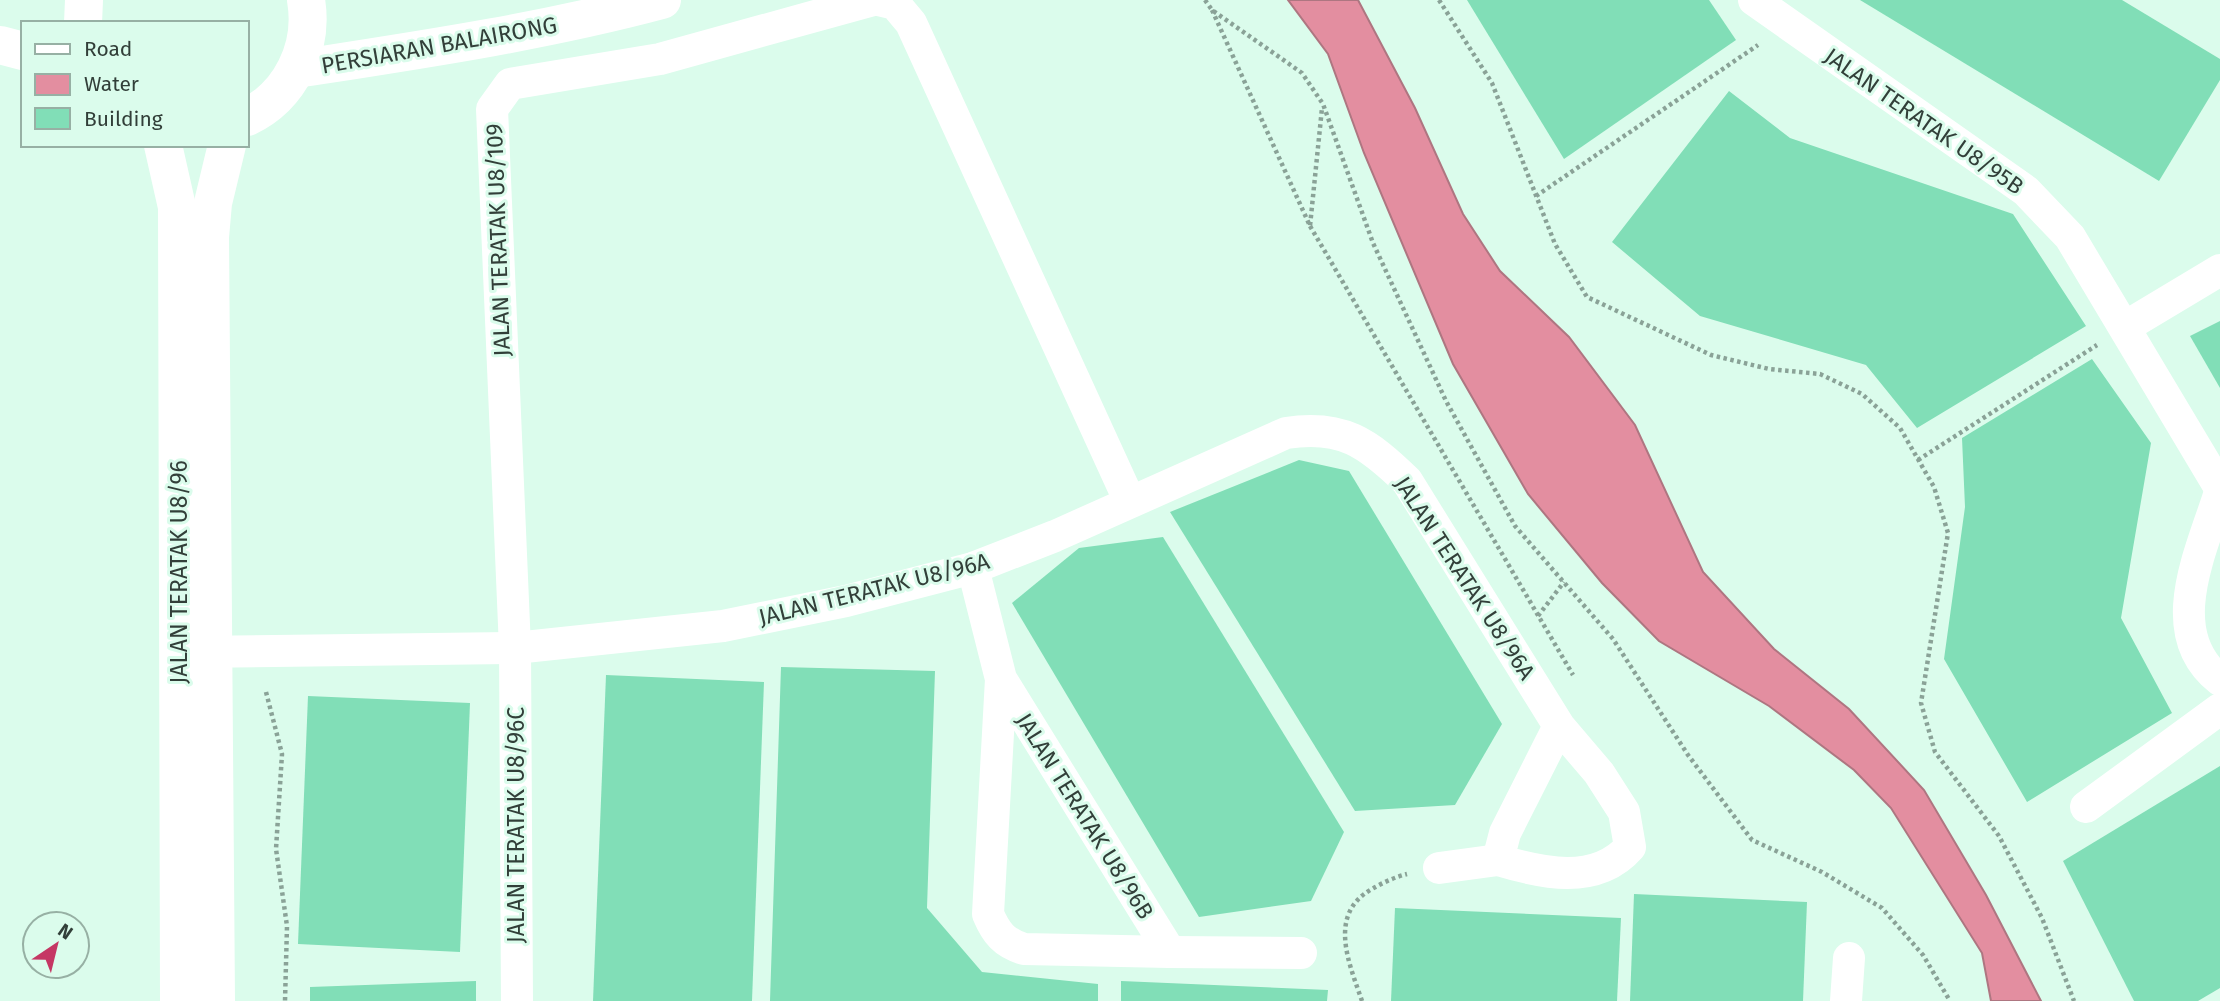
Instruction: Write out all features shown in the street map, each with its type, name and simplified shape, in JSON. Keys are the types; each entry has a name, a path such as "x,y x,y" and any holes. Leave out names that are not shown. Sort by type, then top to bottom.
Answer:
{"street":[{"path":"83,21 84,0"},
{"path":"248,116 280,93 297,69 306,42 306,0"},
{"name":"PERSIARAN BALAIRONG","path":"297,69 469,43 595,18 662,0"},
{"name":"JALAN TERATAK U8/95B","path":"1754,0 2026,191 2070,237 2220,490 2191,583 2189,623 2191,642 2210,672 2220,680"},
{"path":"882,1 911,23 1130,502"},
{"name":"JALAN TERATAK U8/109","path":"515,648 492,108 510,84 660,60 882,1"},
{"path":"0,45 21,50"},
{"name":"JALAN TERATAK U8/96","path":"163,147 177,207 195,652 216,1001"},
{"name":"JALAN TERATAK U8/96","path":"179,1001 211,237 214,203 227,147"},
{"path":"2125,327 2220,270"},
{"name":"JALAN TERATAK U8/96A","path":"195,652 515,648 723,626 846,601 973,568 1286,433 1311,429 1340,432 1377,452 1408,481 1559,726 1599,773 1624,812 1629,847 1611,865 1566,874 1498,860 1438,868"},
{"name":"JALAN TERATAK U8/96B","path":"973,568 1001,679 988,915 1003,939 1024,948 1301,953"},
{"name":"JALAN TERATAK U8/96C","path":"515,648 517,1001"},
{"name":"JALAN TERATAK U8/96B","path":"1001,679 1170,952"},
{"path":"2086,807 2220,709"},
{"path":"1498,860 1505,833 1559,726"},
{"path":"1846,1001 1849,958"}],"path":[{"path":"1205,0 1212,10 1310,226 1579,686"},
{"path":"1439,0 1492,83 1555,243 1587,297 1710,355 1769,369 1820,374 1862,394 1900,428 1934,487 1948,533 1921,703 1935,752 1999,836 2042,918 2074,1001"},
{"path":"1212,10 1302,73 1323,104 1373,243 1446,401 1515,526 1613,639 1688,755 1752,840 1822,872 1882,908 1923,955 1950,1001"},
{"path":"1536,196 1787,25"},
{"path":"1310,226 1323,104"},
{"path":"1918,460 2125,327"},
{"path":"1538,616 1564,582"},
{"path":"265,692 282,754 275,849 287,926 285,1001"},
{"path":"1362,1001 1347,956 1343,932 1348,913 1359,896 1378,886 1401,876 1438,868"}],"water":[{"path":"1288,0 1358,0 1415,108 1463,214 1500,271 1569,337 1635,425 1703,572 1774,649 1849,709 1924,790 1986,895 2041,1001 1991,1001 1982,953 1891,808 1854,770 1769,706 1659,641 1602,583 1528,494 1453,364 1364,153 1328,54"}],"building":[{"path":"1467,0 1709,0 1736,40 1564,159"},
{"path":"1860,0 2122,0 2220,59 2220,80 2159,181"},
{"path":"1729,91 1790,138 2013,214 2086,326 1917,428 1866,365 1700,316 1612,242"},
{"path":"2220,321 2220,388 2190,336"},
{"path":"2092,359 2151,443 2121,618 2172,713 2027,802 1944,659 1965,507 1962,438"},
{"path":"1299,460 1349,471 1502,724 1455,805 1355,811 1170,512"},
{"path":"1163,537 1344,832 1311,901 1199,917 1012,603 1079,548"},
{"path":"781,667 935,671 927,908 982,972 1098,984 1098,1001 770,1001"},
{"path":"606,675 764,682 752,1001 593,1001"},
{"path":"308,696 470,703 460,952 298,944"},
{"path":"2220,766 2220,988 2198,1001 2134,1001 2063,861"},
{"path":"1634,894 1807,902 1803,1001 1630,1001"},
{"path":"1395,908 1621,918 1617,1001 1391,1001"},
{"path":"476,981 476,1001 310,1001 310,987"},
{"path":"1121,981 1328,990 1327,1001 1121,1001"}]}
